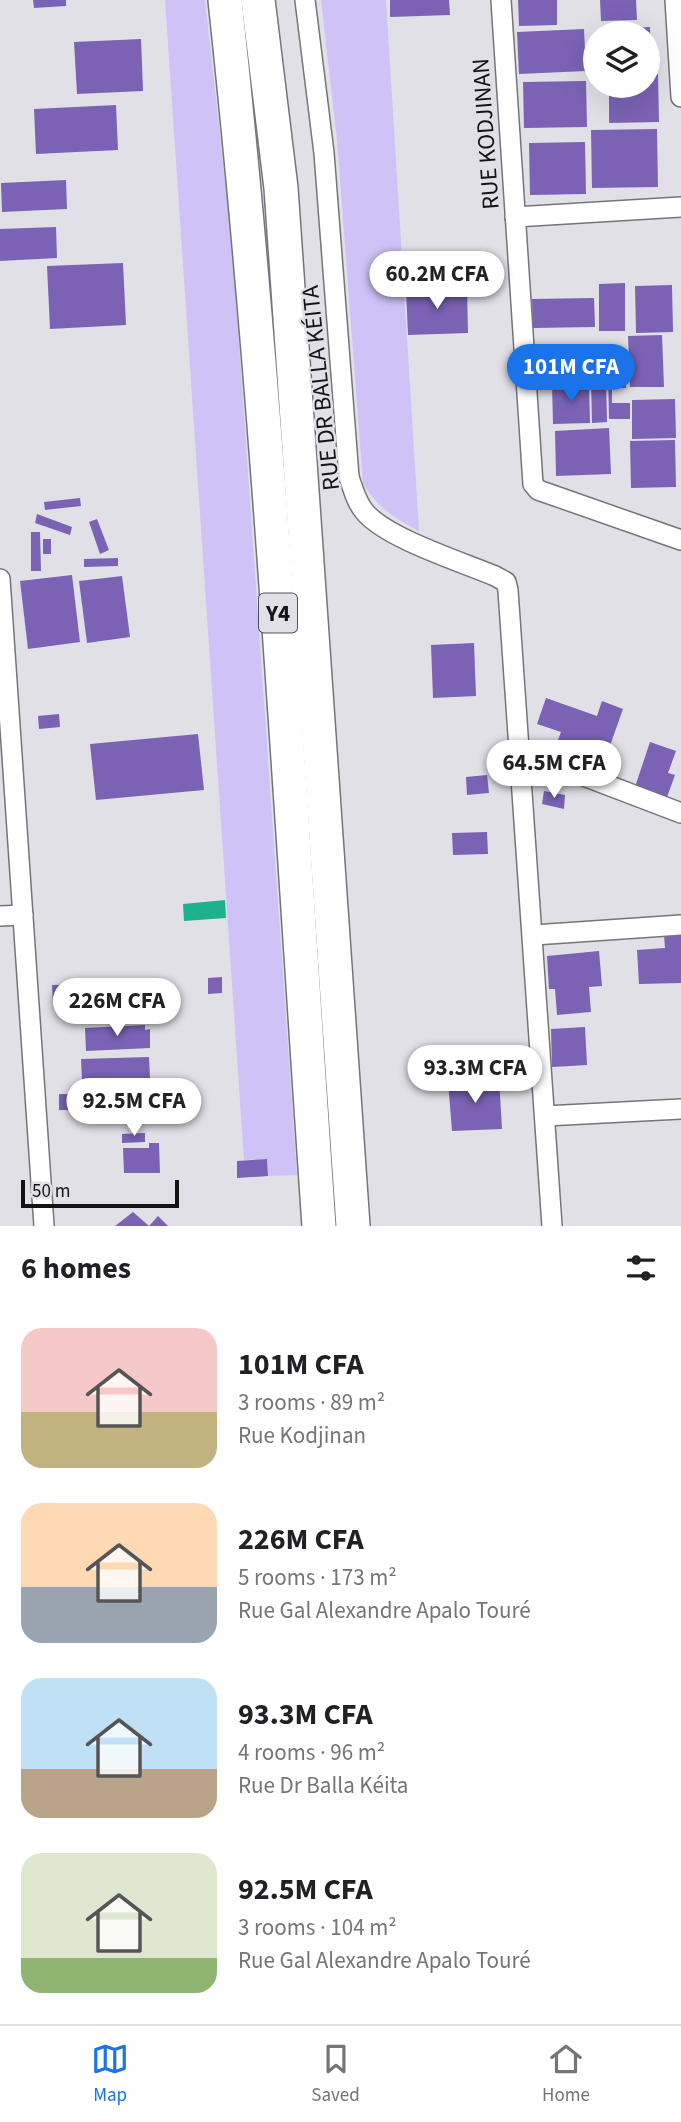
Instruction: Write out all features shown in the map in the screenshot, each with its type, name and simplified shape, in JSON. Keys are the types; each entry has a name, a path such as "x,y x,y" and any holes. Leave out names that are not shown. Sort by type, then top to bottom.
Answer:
{"highway":[{"name":"Y4","path":"225,0 244,179 268,464 319,1226"},
{"name":"Y4","path":"258,0 281,188 353,1226"}],"street":[{"name":"RUE DR BALLA KÉITA","path":"305,0 324,153 349,477 355,497 365,512 383,528 506,582 521,752 552,1226"},
{"name":"RUE KODJINAN","path":"502,0 533,484 538,490 681,540"},
{"path":"675,0 681,97"},
{"path":"515,217 681,207"},
{"path":"0,579 44,1226"},
{"path":"521,752 681,813"},
{"path":"0,916 23,915"},
{"path":"534,935 681,925"},
{"path":"545,1116 681,1109"}],"shaded area":[{"path":"165,0 205,0 232,243 297,1175 268,1176 267,1159 244,1160"},
{"path":"321,0 386,0 419,531 387,511 363,483 337,139"},
{"path":"225,900 226,918 184,921 183,904"}],"building":[{"path":"33,0 66,0 66,6 34,8"},
{"path":"390,0 449,0 450,15 390,17"},
{"path":"518,0 557,0 557,25 519,26"},
{"path":"600,0 636,0 637,20 601,21"},
{"path":"583,29 583,71 519,74 517,32"},
{"path":"141,39 143,91 77,94 74,42"},
{"path":"583,81 587,127 524,128 523,82"},
{"path":"609,98 658,98 659,122 609,123"},
{"path":"116,105 118,150 36,154 34,109"},
{"path":"657,129 658,187 592,188 591,130"},
{"path":"585,142 586,194 530,195 529,143"},
{"path":"66,180 67,209 2,212 1,183"},
{"path":"56,227 57,258 0,261 0,229"},
{"path":"123,263 126,325 50,329 47,266"},
{"path":"625,283 625,331 599,331 599,284"},
{"path":"672,285 673,332 636,333 635,286"},
{"path":"467,288 468,333 408,335 406,289"},
{"path":"594,298 595,327 533,328 532,299"},
{"path":"662,335 664,387 630,387 628,336"},
{"path":"578,344 578,372 551,373 551,345"},
{"path":"625,373 626,388 612,388 612,403 630,403 630,419 609,419 608,374"},
{"path":"606,379 607,422 592,423 591,380"},
{"path":"589,383 590,423 553,424 552,384"},
{"path":"675,399 676,438 632,439 632,400"},
{"path":"609,428 611,474 556,476 555,431"},
{"path":"675,440 676,487 631,488 630,441"},
{"path":"80,498 81,506 45,510 44,502"},
{"path":"37,514 72,527 70,535 35,523"},
{"path":"97,519 109,550 100,554 89,522"},
{"path":"31,532 40,532 41,571 31,571"},
{"path":"43,539 51,539 51,554 43,554"},
{"path":"118,558 118,566 84,567 84,559"},
{"path":"72,575 80,642 28,649 20,581"},
{"path":"122,576 130,637 87,643 79,581"},
{"path":"474,643 476,696 433,698 431,645"},
{"path":"546,698 597,716 602,701 623,709 601,771 584,765 589,751 558,740 561,732 537,724"},
{"path":"59,714 60,727 39,729 38,716"},
{"path":"198,734 204,790 96,800 90,744"},
{"path":"650,742 676,751 668,773 675,775 667,797 635,787"},
{"path":"487,775 489,793 467,795 466,777"},
{"path":"544,791 565,795 564,809 542,804"},
{"path":"487,832 488,854 453,855 452,833"},
{"path":"681,934 681,983 639,984 637,950 665,948 664,935"},
{"path":"599,951 602,986 589,987 591,1012 557,1015 555,989 549,989 547,956"},
{"path":"222,977 222,993 208,994 208,978"},
{"path":"133,983 134,1001 53,1004 52,985"},
{"path":"145,1025 145,1030 150,1029 150,1048 86,1051 85,1028"},
{"path":"585,1027 587,1065 552,1067 551,1029"},
{"path":"149,1057 150,1078 82,1081 81,1059"},
{"path":"499,1078 502,1129 452,1131 448,1081"},
{"path":"59,1094 77,1094 77,1110 59,1110"},
{"path":"145,1133 145,1142 122,1143 122,1134"},
{"path":"149,1143 159,1143 160,1173 124,1173 123,1148 149,1148"},
{"path":"267,1159 268,1176 237,1178 237,1161"},
{"path":"133,1212 149,1226 115,1226"},
{"path":"158,1216 168,1226 149,1226"}]}
